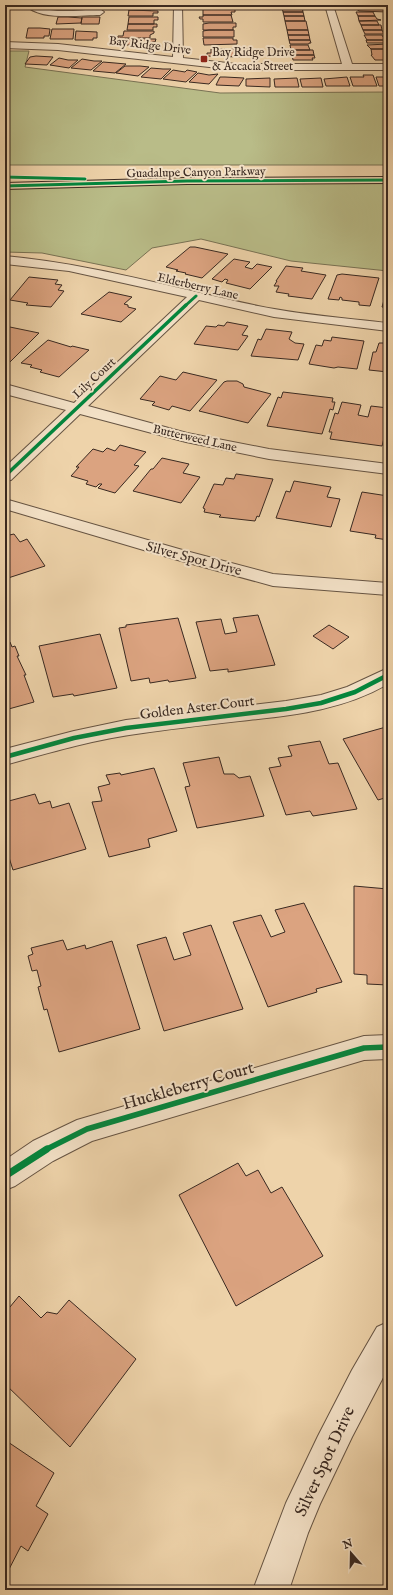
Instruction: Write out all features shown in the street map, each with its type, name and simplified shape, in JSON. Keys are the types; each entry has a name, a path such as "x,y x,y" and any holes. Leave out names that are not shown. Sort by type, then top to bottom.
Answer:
{"main road":[{"name":"Guadalupe Canyon Parkway","path":"5,177 187,181"},
{"name":"Guadalupe Canyon Parkway","path":"5,186 187,181 388,180"}],"street":[{"path":"30,5 34,10 45,13 100,12"},
{"path":"178,5 178,61"},
{"path":"329,5 348,68"},
{"name":"Bay Ridge Drive","path":"5,45 58,47 243,67 388,67"},
{"name":"Elderberry Lane","path":"5,260 72,268 273,313 388,327"},
{"name":"Lily Court","path":"5,476 196,296"},
{"name":"Butterweed Lane","path":"5,390 186,437 269,454 388,469"},
{"name":"Silver Spot Drive","path":"5,504 180,555 273,580 388,589"},
{"name":"Golden Aster Court","path":"5,757 88,734 302,707 338,700 369,688 388,676"},
{"name":"Huckleberry Court","path":"5,1176 43,1151 87,1129 364,1048 388,1047"},
{"name":"Silver Spot Drive","path":"271,1590 298,1517 328,1448 362,1382 388,1338"}],"green space":[{"path":"5,51 29,51 25,67 220,93 388,92 388,165 5,165"},
{"path":"388,180 388,271 291,261 201,239 152,248 126,270 42,253 5,252 5,186"}],"building":[{"path":"129,5 156,5 156,7 151,7 151,10 128,10"},
{"path":"202,5 231,5 231,8 202,8"},
{"path":"280,5 301,5 302,7 280,7"},
{"path":"351,5 384,5 385,7 354,7"},
{"path":"282,7 302,7 303,12 283,12"},
{"path":"380,7 380,9 386,9 387,12 359,11 355,8"},
{"path":"203,9 235,9 235,12 231,12 232,15 203,15"},
{"path":"129,10 158,11 158,13 153,13 153,16 128,16"},
{"path":"283,12 303,12 304,16 284,16"},
{"path":"356,12 373,12 375,16 358,16"},
{"path":"203,15 231,15 233,22 203,22 203,19 200,19 199,17 203,17"},
{"path":"284,16 304,16 305,21 285,21"},
{"path":"358,16 375,16 377,19 381,20 359,21"},
{"path":"58,17 82,18 81,23 56,24"},
{"path":"82,17 100,17 99,24 81,24"},
{"path":"129,17 158,17 158,20 154,20 154,24 128,24"},
{"path":"285,21 306,21 308,30 287,30"},
{"path":"359,21 377,21 379,25 361,25"},
{"path":"236,23 236,27 233,27 233,30 203,30 203,24"},
{"path":"128,24 157,24 157,27 153,27 153,30 127,30"},
{"path":"361,25 381,25 382,30 363,30"},
{"path":"28,28 50,29 49,36 44,36 44,38 26,38"},
{"path":"52,29 74,29 73,39 50,39"},
{"path":"234,30 234,37 203,37 203,31"},
{"path":"287,30 308,30 309,35 288,35"},
{"path":"363,30 382,30 384,34 365,34"},
{"path":"76,31 97,32 97,38 93,38 93,40 75,40"},
{"path":"124,31 154,31 154,33 150,35 150,38 117,38 118,36 123,36"},
{"path":"288,35 309,35 310,40 289,40"},
{"path":"364,35 382,35 383,37 388,37 388,40 367,40"},
{"path":"203,38 233,38 233,40 237,40 237,44 204,45"},
{"path":"125,39 156,39 155,42 152,42 152,45 124,45"},
{"path":"289,40 310,40 311,43 290,44"},
{"path":"366,40 384,40 386,43 367,43"},
{"path":"388,44 388,49 371,49 367,45"},
{"path":"290,45 308,45 310,50 291,50"},
{"path":"211,49 249,49 250,55 240,57 207,56 207,53 211,53"},
{"path":"371,49 388,49 388,60 375,60 371,55"},
{"path":"291,50 313,50 314,55 292,55"},
{"path":"292,55 314,55 315,58 312,58 313,60 293,60"},
{"path":"30,57 53,57 47,65 25,64"},
{"path":"59,58 78,60 69,68 50,65"},
{"path":"82,59 102,61 91,70 71,68"},
{"path":"103,62 126,64 115,73 93,71"},
{"path":"125,66 149,67 138,76 116,73"},
{"path":"151,68 171,69 161,79 141,77"},
{"path":"173,70 197,72 186,82 163,79"},
{"path":"198,73 209,75 218,74 209,84 189,82"},
{"path":"363,75 373,75 377,86 353,86 350,77 364,77"},
{"path":"220,77 244,78 239,86 216,85"},
{"path":"347,77 350,86 326,86 324,79"},
{"path":"376,77 388,77 388,86 379,86"},
{"path":"270,78 270,87 246,86 246,79"},
{"path":"297,78 299,87 275,87 274,79"},
{"path":"321,78 323,87 302,87 300,79"},
{"path":"190,247 228,254 202,278 166,267"},
{"path":"234,259 250,262 245,267 252,269 257,264 272,267 250,289 226,283 228,280 225,279 222,282 212,279"},
{"path":"286,266 303,268 301,271 326,275 312,299 288,296 289,294 276,292 279,286 274,286"},
{"path":"342,274 379,278 370,306 359,305 359,302 342,300 340,297 339,300 328,299 337,275"},
{"path":"29,277 58,280 55,284 62,285 58,290 64,291 51,307 26,305 28,303 10,300"},
{"path":"388,286 388,308 382,307"},
{"path":"109,292 132,297 124,304 128,305 128,307 136,309 121,322 81,314"},
{"path":"227,322 248,326 242,335 248,336 238,350 194,344 206,326 224,326"},
{"path":"5,326 39,333 8,364 5,363"},
{"path":"266,329 292,332 289,339 295,343 304,344 298,360 251,356 258,339 261,340"},
{"path":"332,337 364,341 357,369 334,368 309,364 316,345 322,346 324,340 331,341"},
{"path":"48,340 71,347 89,350 59,377 40,372 42,370 30,367 32,365 21,363"},
{"path":"379,343 388,343 388,372 369,370 373,352 376,352"},
{"path":"183,372 217,380 190,411 172,406 169,410 152,405 155,402 140,399 160,376 176,380"},
{"path":"237,381 243,384 244,387 271,394 248,423 199,411 224,382"},
{"path":"283,392 333,398 332,402 335,402 333,410 330,409 322,434 267,426 278,397 281,398"},
{"path":"342,402 361,405 358,415 368,417 371,406 388,408 388,422 382,446 330,439 332,432 329,432 335,413 338,414"},
{"path":"120,445 146,452 134,465 139,466 115,493 98,488 102,484 99,484 96,487 86,484 88,481 71,476 79,467 76,467 93,449 103,452 107,448 115,451"},
{"path":"162,458 189,464 183,473 200,477 181,503 133,491"},
{"path":"236,474 273,479 259,517 257,516 255,521 219,517 221,515 204,512 205,509 203,508 214,484 223,485 226,478 234,479"},
{"path":"294,481 331,487 327,497 340,499 331,527 276,518 286,491 290,492"},
{"path":"362,492 388,496 388,540 375,538 376,535 350,531"},
{"path":"14,534 20,542 27,539 45,566 5,579 5,536"},
{"path":"258,615 275,665 228,672 228,669 210,671 196,622 221,619 225,634 237,632 233,618"},
{"path":"178,618 196,678 150,683 149,678 131,681 119,628 126,627 126,625"},
{"path":"329,625 349,637 333,649 313,636"},
{"path":"100,634 117,688 74,696 73,694 53,697 39,646"},
{"path":"10,642 12,647 15,646 19,656 17,656 26,675 24,675 34,702 5,710 5,643"},
{"path":"386,727 388,730 388,797 378,800 343,739"},
{"path":"320,741 329,764 338,763 357,809 313,816 310,811 286,815 269,768 281,766 278,758 292,756 288,746"},
{"path":"219,757 224,774 234,774 239,778 250,776 264,816 197,828 185,787 190,786 183,763"},
{"path":"154,768 177,831 148,839 150,847 109,857 92,802 102,801 98,787 110,784 106,775 120,773 121,775"},
{"path":"35,794 39,804 50,801 52,808 69,803 86,849 13,870 5,845 5,827 9,826 5,814 5,802"},
{"path":"354,886 388,889 388,985 367,984 367,975 354,974"},
{"path":"304,903 342,982 316,989 317,992 268,1007 233,922 261,915 271,937 285,932 275,910"},
{"path":"211,925 243,1009 164,1031 137,945 166,937 174,960 191,955 183,933"},
{"path":"63,940 67,950 85,945 86,949 112,941 140,1029 59,1052 47,1009 44,1010 38,987 41,986 37,970 32,971 28,956 33,954 31,948"},
{"path":"238,1163 246,1176 258,1170 271,1193 282,1187 323,1256 236,1306 179,1195"},
{"path":"19,1296 41,1318 47,1312 57,1314 69,1300 136,1359 70,1447 5,1384 5,1313"},
{"path":"5,1440 54,1473 36,1506 48,1514 28,1551 21,1546 5,1577"}],"cycle path":[{"path":"5,177 85,179"},
{"path":"5,186 187,181 388,180"},
{"path":"5,476 196,296"},
{"path":"5,757 74,738 108,731 144,725 286,709 321,703 355,692 388,675"},
{"path":"5,1176 43,1151 87,1129 364,1048 388,1047"}],"place":[{"name":"Bay Ridge Drive & Accacia Street","path":"204,59"}]}
